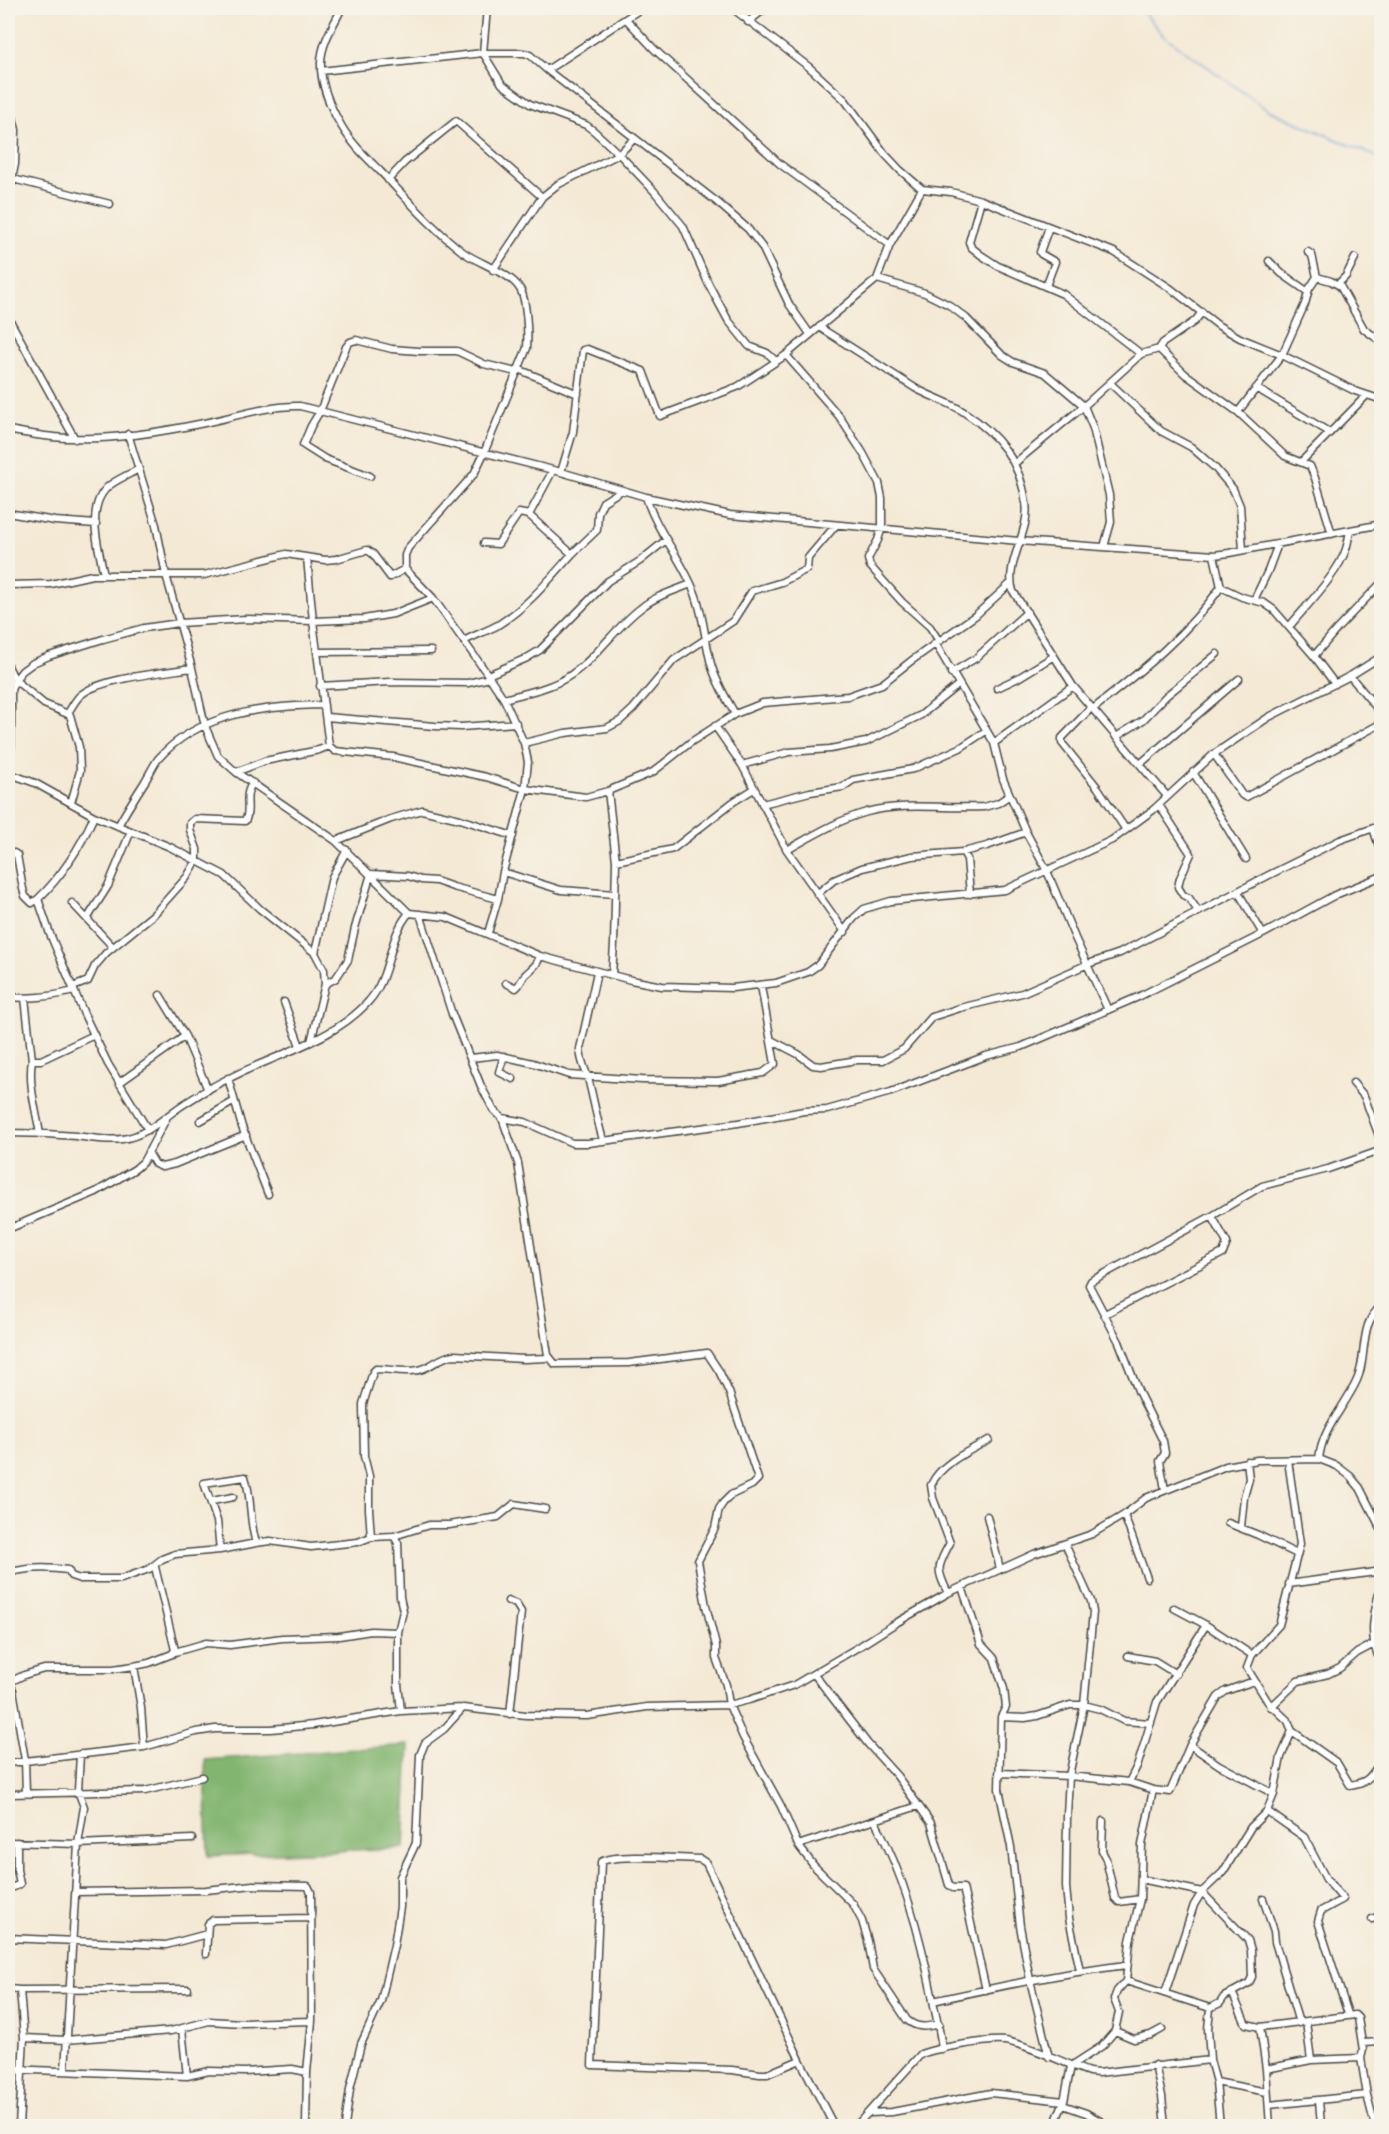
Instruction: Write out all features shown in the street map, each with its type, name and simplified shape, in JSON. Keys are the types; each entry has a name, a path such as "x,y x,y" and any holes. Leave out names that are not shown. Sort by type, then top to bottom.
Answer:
{"street":[{"path":"342,8 320,61 328,99 342,128 388,180 464,253 515,283 523,295 528,339 526,348 484,453 468,482 408,548 405,555 405,569 433,598 489,677 504,699 524,743 528,762 525,789 488,933"},
{"path":"487,8 483,53 502,84 530,104 586,125 654,190 683,226 709,285 728,320 749,346 768,353 776,361"},
{"path":"547,70 642,8"},
{"path":"732,8 808,67 845,100 885,154 922,189 951,192 981,200 1114,252 1170,288 1219,326 1240,338 1282,355 1366,396 1382,400"},
{"path":"748,22 766,8"},
{"path":"626,19 662,56 780,164 890,245"},
{"path":"321,71 483,53 527,53 717,202 748,229 762,247 789,304 810,334"},
{"path":"8,97 16,130 13,179 8,200"},
{"path":"388,180 405,162 456,121 542,197"},
{"path":"493,270 542,197 557,186 618,154 634,139"},
{"path":"13,179 110,204"},
{"path":"561,472 573,432 582,352 585,349 643,371 659,414 662,416 737,387 786,355 876,279 890,245 922,189"},
{"path":"981,200 969,242 971,247 998,266 1063,294 1142,354"},
{"path":"1046,286 1055,262 1041,255 1040,252 1049,227"},
{"path":"1238,412 1282,355 1308,292 1317,277 1312,255 1308,252"},
{"path":"1338,284 1346,276 1355,258"},
{"path":"1269,261 1281,273 1308,292"},
{"path":"1317,277 1338,284 1364,329 1382,342"},
{"path":"876,279 925,293 949,305 966,318 1002,355 1045,373 1084,406 1102,460 1102,473 1109,495 1111,522 1104,547"},
{"path":"1015,463 1142,354 1159,349 1163,343 1182,331 1202,312"},
{"path":"8,317 75,439"},
{"path":"819,327 918,390 964,412 996,438 1015,463 1020,472 1027,505 1026,524 1018,541 1011,583 1013,591 1072,686 1167,796"},
{"path":"370,476 325,459 303,445 350,342 356,340 392,349 457,351 484,364 517,370 578,394"},
{"path":"1159,349 1185,374 1238,412 1285,456 1310,466 1316,478 1332,534"},
{"path":"786,355 839,416 864,453 879,483 882,498 882,528 868,559 870,566 902,602 930,627 951,673 994,743 1000,770 1010,795 1026,832 1047,871 1108,1010"},
{"path":"1110,383 1161,431 1191,447 1215,468 1233,489 1240,506 1243,550"},
{"path":"1256,388 1329,432"},
{"path":"1302,461 1366,396"},
{"path":"8,430 75,439 201,424 290,406 320,411 561,472 646,497 730,514 1018,541 1214,555 1382,524"},
{"path":"128,434 162,546 166,575 192,668 205,726 218,756 236,772 336,841 409,913 446,917 540,956 597,972 662,986 732,988 776,983 808,972 826,957 854,918 864,909 891,901 1005,890 1047,871 1112,840 1159,805 1214,754 1269,717 1350,676 1382,656"},
{"path":"104,575 96,524 97,503 109,485 139,470"},
{"path":"529,515 553,470"},
{"path":"464,641 494,627 520,610 534,597 597,530 598,513 603,502 622,490"},
{"path":"646,497 650,509 697,597 711,664 735,714"},
{"path":"8,513 54,521 96,524"},
{"path":"484,543 498,544 519,513 529,515 572,554"},
{"path":"524,743 614,725 633,709 674,660 736,618 752,591 782,582 807,569 808,558 836,525"},
{"path":"1289,627 1338,563 1346,549 1350,530"},
{"path":"320,686 390,682 468,683 489,677 540,650 608,581 640,561 666,540"},
{"path":"1254,600 1278,544"},
{"path":"8,585 51,584 92,575 204,575 286,554 307,558 336,559 367,550 373,554 390,577 405,569"},
{"path":"1126,830 1098,788 1062,743 1062,738 1092,709 1179,637 1202,614 1221,586 1214,555"},
{"path":"307,558 320,686 329,746 335,752 393,758 486,777 525,789 581,798 608,791 653,772 715,726 735,714 763,703 848,696 882,684 976,615 1011,583"},
{"path":"1314,656 1336,629 1382,582"},
{"path":"504,699 564,680 584,664 640,608 651,600 691,584"},
{"path":"1221,586 1269,606 1314,656 1335,684"},
{"path":"310,1042 325,984 324,970 315,953 260,909 224,875 197,860 94,816 35,783 8,771 11,746 11,690 22,671 33,663 113,636 179,623 246,619 313,621 376,618 393,614 433,598"},
{"path":"951,673 976,658 1027,612"},
{"path":"317,652 431,651"},
{"path":"1116,737 1143,720 1166,696 1217,654"},
{"path":"997,688 1054,656"},
{"path":"8,666 15,680 51,709 68,713 73,722 79,747 80,771 71,803"},
{"path":"68,713 79,696 91,689 141,676 192,668"},
{"path":"1350,676 1382,714"},
{"path":"1140,764 1239,679"},
{"path":"742,765 789,752 830,749 866,742 921,715 958,685"},
{"path":"994,743 1072,686"},
{"path":"118,826 158,759 177,743 205,726 218,719 248,711 290,705 324,705"},
{"path":"326,717 452,727 516,723"},
{"path":"1214,754 1242,795 1246,797 1382,723"},
{"path":"715,726 742,765 787,850 845,932"},
{"path":"762,804 810,792 843,788 853,780 913,770 960,748 986,731"},
{"path":"236,772 265,761 320,750 329,746"},
{"path":"1193,772 1246,859"},
{"path":"8,997 48,997 73,989 88,981 95,966 113,946 166,902 187,877 197,860 197,849 190,830 190,823 195,819 245,821 248,815 247,792 253,783"},
{"path":"616,861 673,849 733,802 754,789"},
{"path":"608,791 616,861 612,975"},
{"path":"787,850 824,829 869,811 892,808 984,807 998,803 1010,795"},
{"path":"1159,805 1191,854 1178,887 1182,895 1189,898 1198,911"},
{"path":"336,841 391,819 422,810 513,836"},
{"path":"8,854 14,852 17,855 25,896 32,903 57,881 68,866 82,843 94,816"},
{"path":"771,1040 798,1054 804,1060 821,1066 858,1060 883,1060 904,1049 932,1017 1022,993 1088,964 1133,948 1198,911 1269,875 1340,840 1382,825"},
{"path":"1373,828 1382,855"},
{"path":"87,920 108,886 131,831"},
{"path":"817,894 834,880 862,868 912,856 963,852 1026,832"},
{"path":"315,953 332,877 346,850"},
{"path":"963,852 967,859 970,894"},
{"path":"503,872 561,891 615,894"},
{"path":"371,874 408,876 436,881 498,899"},
{"path":"325,984 336,978 348,960 371,874"},
{"path":"502,1118 525,1122 572,1143 738,1123 804,1111 826,1110 859,1102 986,1056 1021,1047 1108,1010 1263,934 1335,895 1382,876"},
{"path":"1238,892 1263,934"},
{"path":"38,899 50,934 94,1035 119,1083 148,1130"},
{"path":"72,903 113,946"},
{"path":"8,1133 120,1140 148,1130 183,1104 228,1078 310,1042 353,1016 376,992 390,958 396,934 409,913"},
{"path":"420,914 452,1014 481,1086 493,1109 502,1118 518,1163 550,1360 555,1364 629,1363 707,1353 729,1392 758,1479 752,1485 731,1495 723,1503 719,1509 715,1528 698,1561 716,1646 716,1658 726,1685 729,1705 743,1737 782,1806 798,1845 814,1866 853,1904 862,1921 873,1969 907,2020 920,2027 939,2024"},
{"path":"506,983 516,988 519,986 523,978 538,963 540,956"},
{"path":"597,972 580,1049 603,1140"},
{"path":"471,1058 482,1055 504,1056 569,1075 642,1080 718,1080 763,1073 775,1064 761,986"},
{"path":"160,995 185,1036 208,1090"},
{"path":"25,998 32,1060 30,1068 32,1092 40,1134"},
{"path":"284,1002 300,1046"},
{"path":"32,1060 41,1060 94,1035"},
{"path":"119,1083 185,1036"},
{"path":"504,1056 499,1072 513,1078"},
{"path":"228,1078 234,1101 268,1194"},
{"path":"1353,1083 1364,1096 1382,1144"},
{"path":"200,1121 234,1101"},
{"path":"8,1228 116,1181 143,1162 166,1118"},
{"path":"148,1152 155,1164 162,1167 175,1164 246,1135"},
{"path":"1165,1490 1160,1461 1165,1453 1163,1441 1139,1393 1124,1352 1089,1285 1091,1281 1212,1216 1262,1186 1328,1170 1382,1150"},
{"path":"1105,1314 1222,1253 1227,1243 1212,1216"},
{"path":"1319,1459 1323,1438 1357,1380 1368,1321 1382,1306"},
{"path":"371,1537 369,1476 364,1456 363,1404 373,1372 376,1369 418,1370 447,1355 547,1358"},
{"path":"948,1593 939,1574 943,1556 951,1543 933,1498 931,1485 939,1472 950,1463 989,1440"},
{"path":"8,1763 144,1747 196,1732 313,1725 401,1711 463,1708 510,1714 587,1716 647,1707 729,1705 772,1694 794,1685 948,1593 1000,1569 1092,1534 1124,1515 1146,1498 1226,1466 1247,1461 1319,1459 1336,1466 1350,1476 1359,1488 1381,1531"},
{"path":"1288,1460 1300,1534 1297,1554 1279,1625 1252,1655 1247,1668 1271,1707 1288,1721 1292,1731 1337,1763 1350,1785 1368,1780 1382,1761"},
{"path":"1241,1527 1244,1497 1249,1479 1247,1461"},
{"path":"220,1550 212,1501 204,1483 245,1477 256,1543"},
{"path":"212,1501 233,1497"},
{"path":"8,1573 32,1567 52,1568 68,1570 71,1576 75,1577 122,1579 155,1567 162,1559 175,1554 220,1550 270,1541 320,1546 358,1542 371,1537 394,1536 429,1524 449,1525 498,1518 514,1504 546,1509"},
{"path":"987,1515 1000,1569"},
{"path":"1124,1515 1147,1578"},
{"path":"1228,1523 1297,1554"},
{"path":"394,1536 398,1543 400,1597 403,1611 398,1632 398,1684 401,1711"},
{"path":"1065,1544 1091,1601 1093,1612 1084,1705 1069,1776 1066,1887 1069,1918 1080,1971"},
{"path":"155,1567 174,1652"},
{"path":"1289,1584 1382,1571"},
{"path":"1382,1580 1373,1614 1372,1645 1382,1664"},
{"path":"962,1587 981,1644 994,1658 1004,1689 1006,1707 1001,1717 999,1789 1011,1846 1020,1926 1030,1980 1049,2057"},
{"path":"508,1601 516,1604 522,1612 510,1714"},
{"path":"1174,1608 1206,1625 1252,1655"},
{"path":"1129,1782 1138,1764 1157,1702 1206,1625"},
{"path":"26,1793 25,1760 17,1709 8,1682 44,1670 113,1669 134,1666 206,1643 230,1645 282,1638 339,1636 371,1631 398,1632"},
{"path":"1271,1707 1298,1681 1328,1674 1372,1645"},
{"path":"1128,1656 1155,1661 1176,1674"},
{"path":"134,1666 141,1708 144,1747"},
{"path":"814,1674 931,1823 949,1886 963,1888 986,1990"},
{"path":"999,1773 1069,1776 1129,1782 1153,1790 1170,1792 1191,1745 1218,1696 1254,1681"},
{"path":"1001,1717 1025,1718 1070,1705 1084,1705 1100,1709 1124,1721 1151,1723"},
{"path":"345,2127 350,2089 361,2044 381,2001 394,1945 400,1907 400,1877 416,1843 420,1755 425,1743 444,1729 463,1708"},
{"path":"1165,1993 1190,1913 1202,1892 1224,1872 1251,1827 1268,1811 1274,1794 1281,1757 1292,1731"},
{"path":"1191,1745 1218,1765 1274,1794"},
{"path":"65,2071 78,1844 84,1807 78,1791 80,1754"},
{"path":"8,1794 145,1791 202,1777"},
{"path":"1054,2127 1063,2103 1071,2066 1102,2046 1115,2031 1119,2012 1114,1999 1116,1991 1126,1981 1126,1965 1140,1899 1142,1845 1153,1790"},
{"path":"798,1845 918,1806"},
{"path":"1268,1811 1304,1837 1326,1879 1343,1899 1321,1911 1318,1921 1348,2014"},
{"path":"875,1821 911,1906 939,2024 942,2049"},
{"path":"1103,1821 1102,1851 1106,1859 1114,1898 1119,1902 1140,1899"},
{"path":"8,1842 78,1844 192,1839"},
{"path":"8,1886 14,1887 20,1884 16,1861 16,1842"},
{"path":"800,2060 767,2074 732,2070 592,2065 602,1862 611,1858 658,1858 700,1859 706,1863 834,2127"},
{"path":"1141,1879 1202,1892 1248,1940 1251,1946 1252,1980 1210,2008 1208,2029 1210,2060 1216,2082 1220,2127"},
{"path":"75,1892 206,1890 253,1885 308,1886 311,1892 312,2020 307,2072 306,2127"},
{"path":"1263,1899 1274,1931 1275,1942 1303,2022 1311,2060"},
{"path":"1372,1919 1382,1915"},
{"path":"206,1954 208,1924 213,1920 311,1918"},
{"path":"8,1938 166,1945 207,1934"},
{"path":"933,2001 1030,1980 1126,1965"},
{"path":"1126,1981 1210,2008"},
{"path":"8,1989 188,1989"},
{"path":"8,2125 19,2126 24,2038 20,1990"},
{"path":"1232,1992 1246,2024 1260,2027 1348,2014 1355,2015 1358,2018 1363,2052 1361,2058 1375,2127"},
{"path":"24,2038 66,2040 182,2029 209,2021 242,2023 312,2020"},
{"path":"1260,2027 1270,2127"},
{"path":"182,2029 187,2076"},
{"path":"1115,2031 1134,2039 1162,2029"},
{"path":"856,2127 921,2054 942,2049 986,2041 1004,2041 1071,2066 1098,2073 1210,2060"},
{"path":"1362,2043 1382,2042"},
{"path":"1266,2069 1311,2060 1361,2058"},
{"path":"1155,2065 1162,2096 1165,2127"},
{"path":"8,2069 187,2076 209,2071 245,2072 292,2069 307,2072"},
{"path":"1216,2082 1267,2092"},
{"path":"869,2113 892,2112 991,2093 1063,2103 1109,2127"},
{"path":"1269,2105 1367,2095"},
{"path":"1319,2100 1321,2127"}],"green space":[{"path":"409,1745 404,1848 208,1856 205,1760"}],"waterway":[{"path":"1140,8 1163,35 1268,110 1382,159"}]}
